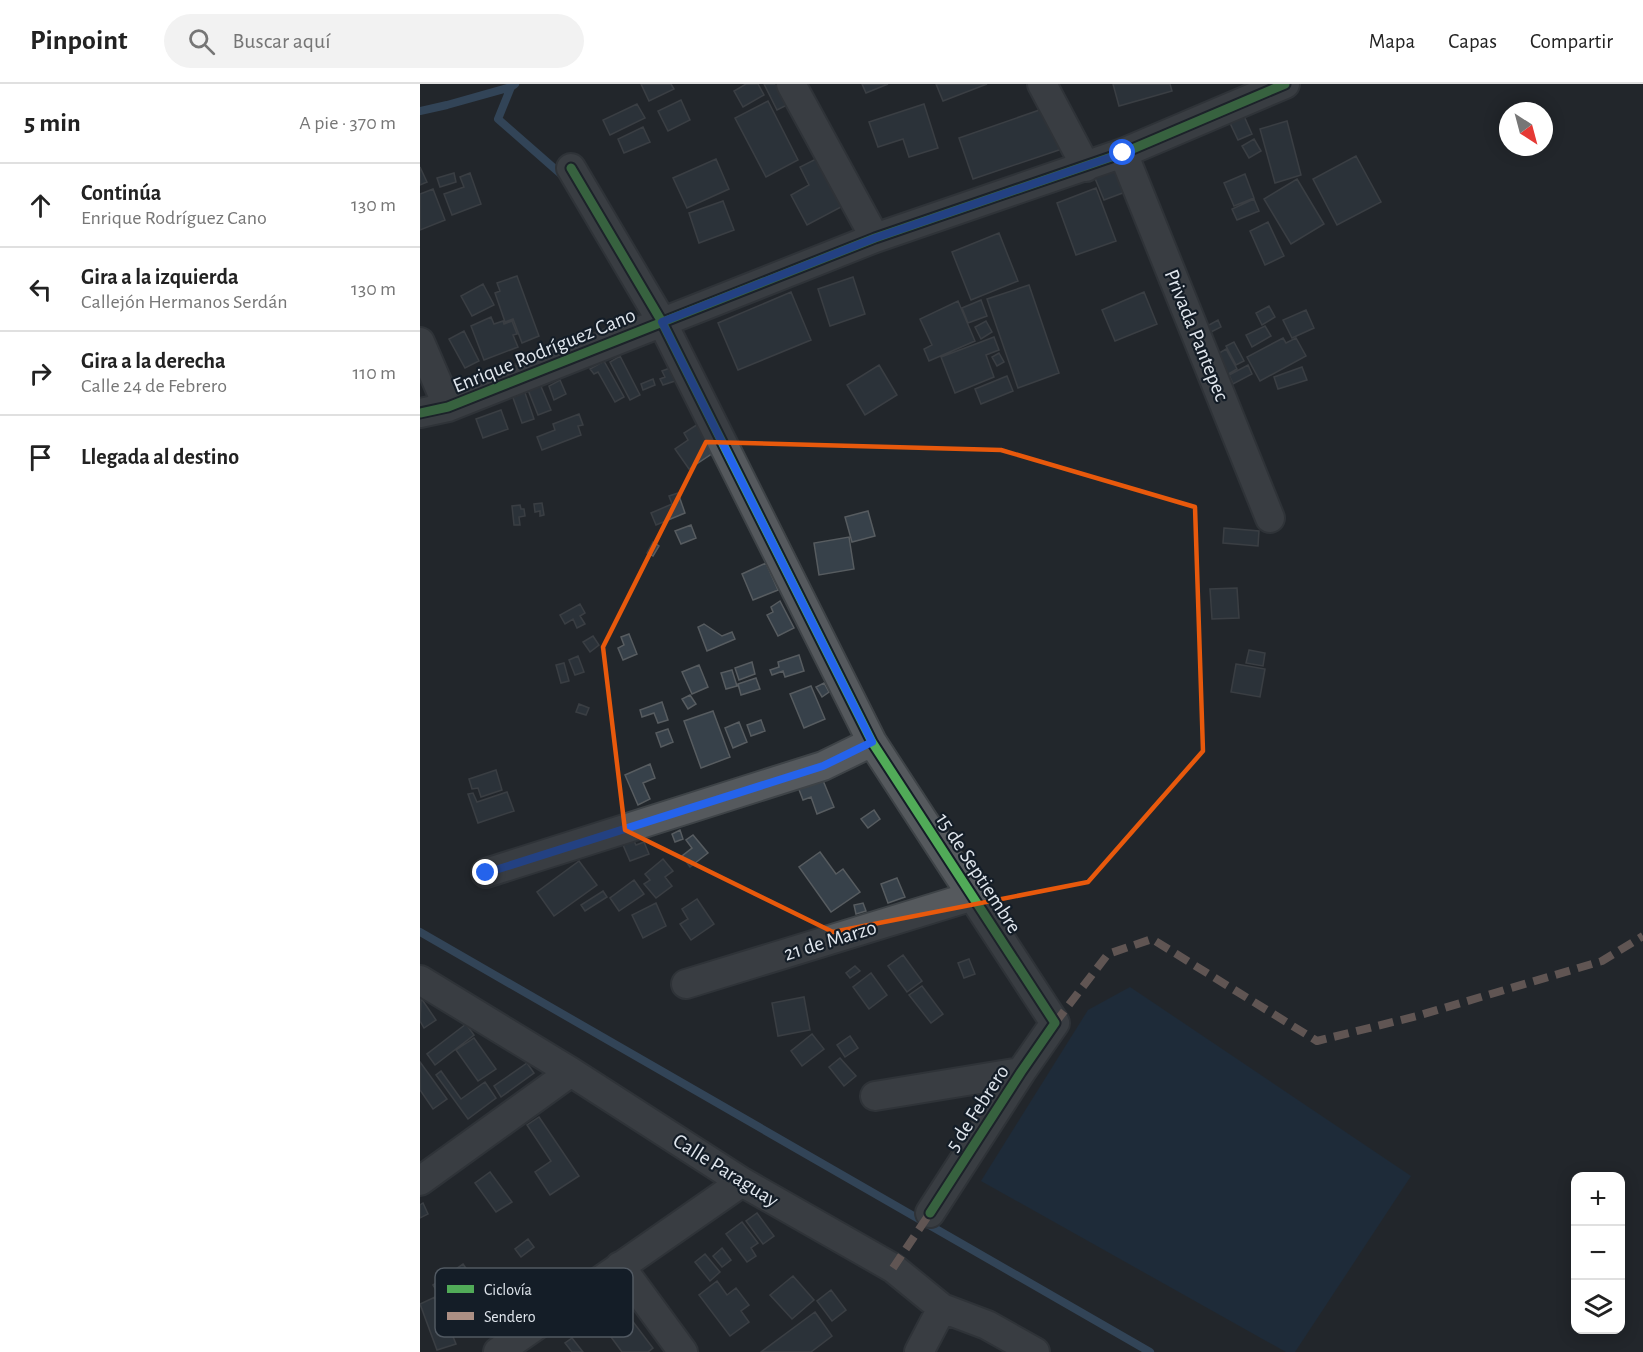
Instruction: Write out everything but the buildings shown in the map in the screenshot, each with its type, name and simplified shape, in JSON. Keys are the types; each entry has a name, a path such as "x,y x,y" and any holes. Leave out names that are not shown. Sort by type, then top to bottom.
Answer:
{"street":[{"path":"791,84 875,238"},
{"path":"1042,84 1086,167"},
{"name":"Enrique Rodríguez Cano","path":"420,413 448,407 875,238 1123,153 1285,84"},
{"name":"Privada Pantepec","path":"1123,153 1270,518"},
{"name":"15 de Septiembre","path":"571,168 662,322 872,742 1055,1023"},
{"path":"420,342 448,407"},
{"path":"486,873 823,766 872,742"},
{"name":"21 de Marzo","path":"686,984 973,896"},
{"name":"Calle Paraguay","path":"420,980 571,1072 742,1182 893,1268 942,1308 987,1325 1035,1352"},
{"name":"5 de Febrero","path":"930,1213 1055,1023"},
{"path":"420,1181 571,1072"},
{"path":"874,1096 1021,1072"},
{"path":"617,1268 742,1182"},
{"path":"633,1284 683,1352"},
{"path":"919,1352 942,1308"},
{"path":"498,1352 519,1337"}],"highlighted area":[{"path":"706,442 1001,450 1195,507 1203,751 1088,882 833,932 625,830 603,647"}],"shaded area":[{"path":"1130,987 1411,1176 1295,1352 1286,1352 981,1181 1088,1010"}],"waterway":[{"path":"515,84 511,87 498,119 563,176"},
{"path":"420,111 511,87"},
{"path":"420,932 1150,1352"}],"marked path":[{"path":"1055,1023 1108,954 1152,939 1317,1041 1417,1016 1602,961 1643,936"},
{"path":"893,1268 930,1213"}],"cycle path":[{"path":"420,413 448,407 875,238 1123,153 1285,84"},
{"path":"571,168 662,322 872,742 1055,1023 930,1213"}],"route":[{"path":"486,873 823,766 872,742 662,322 875,238 1123,153"}]}
